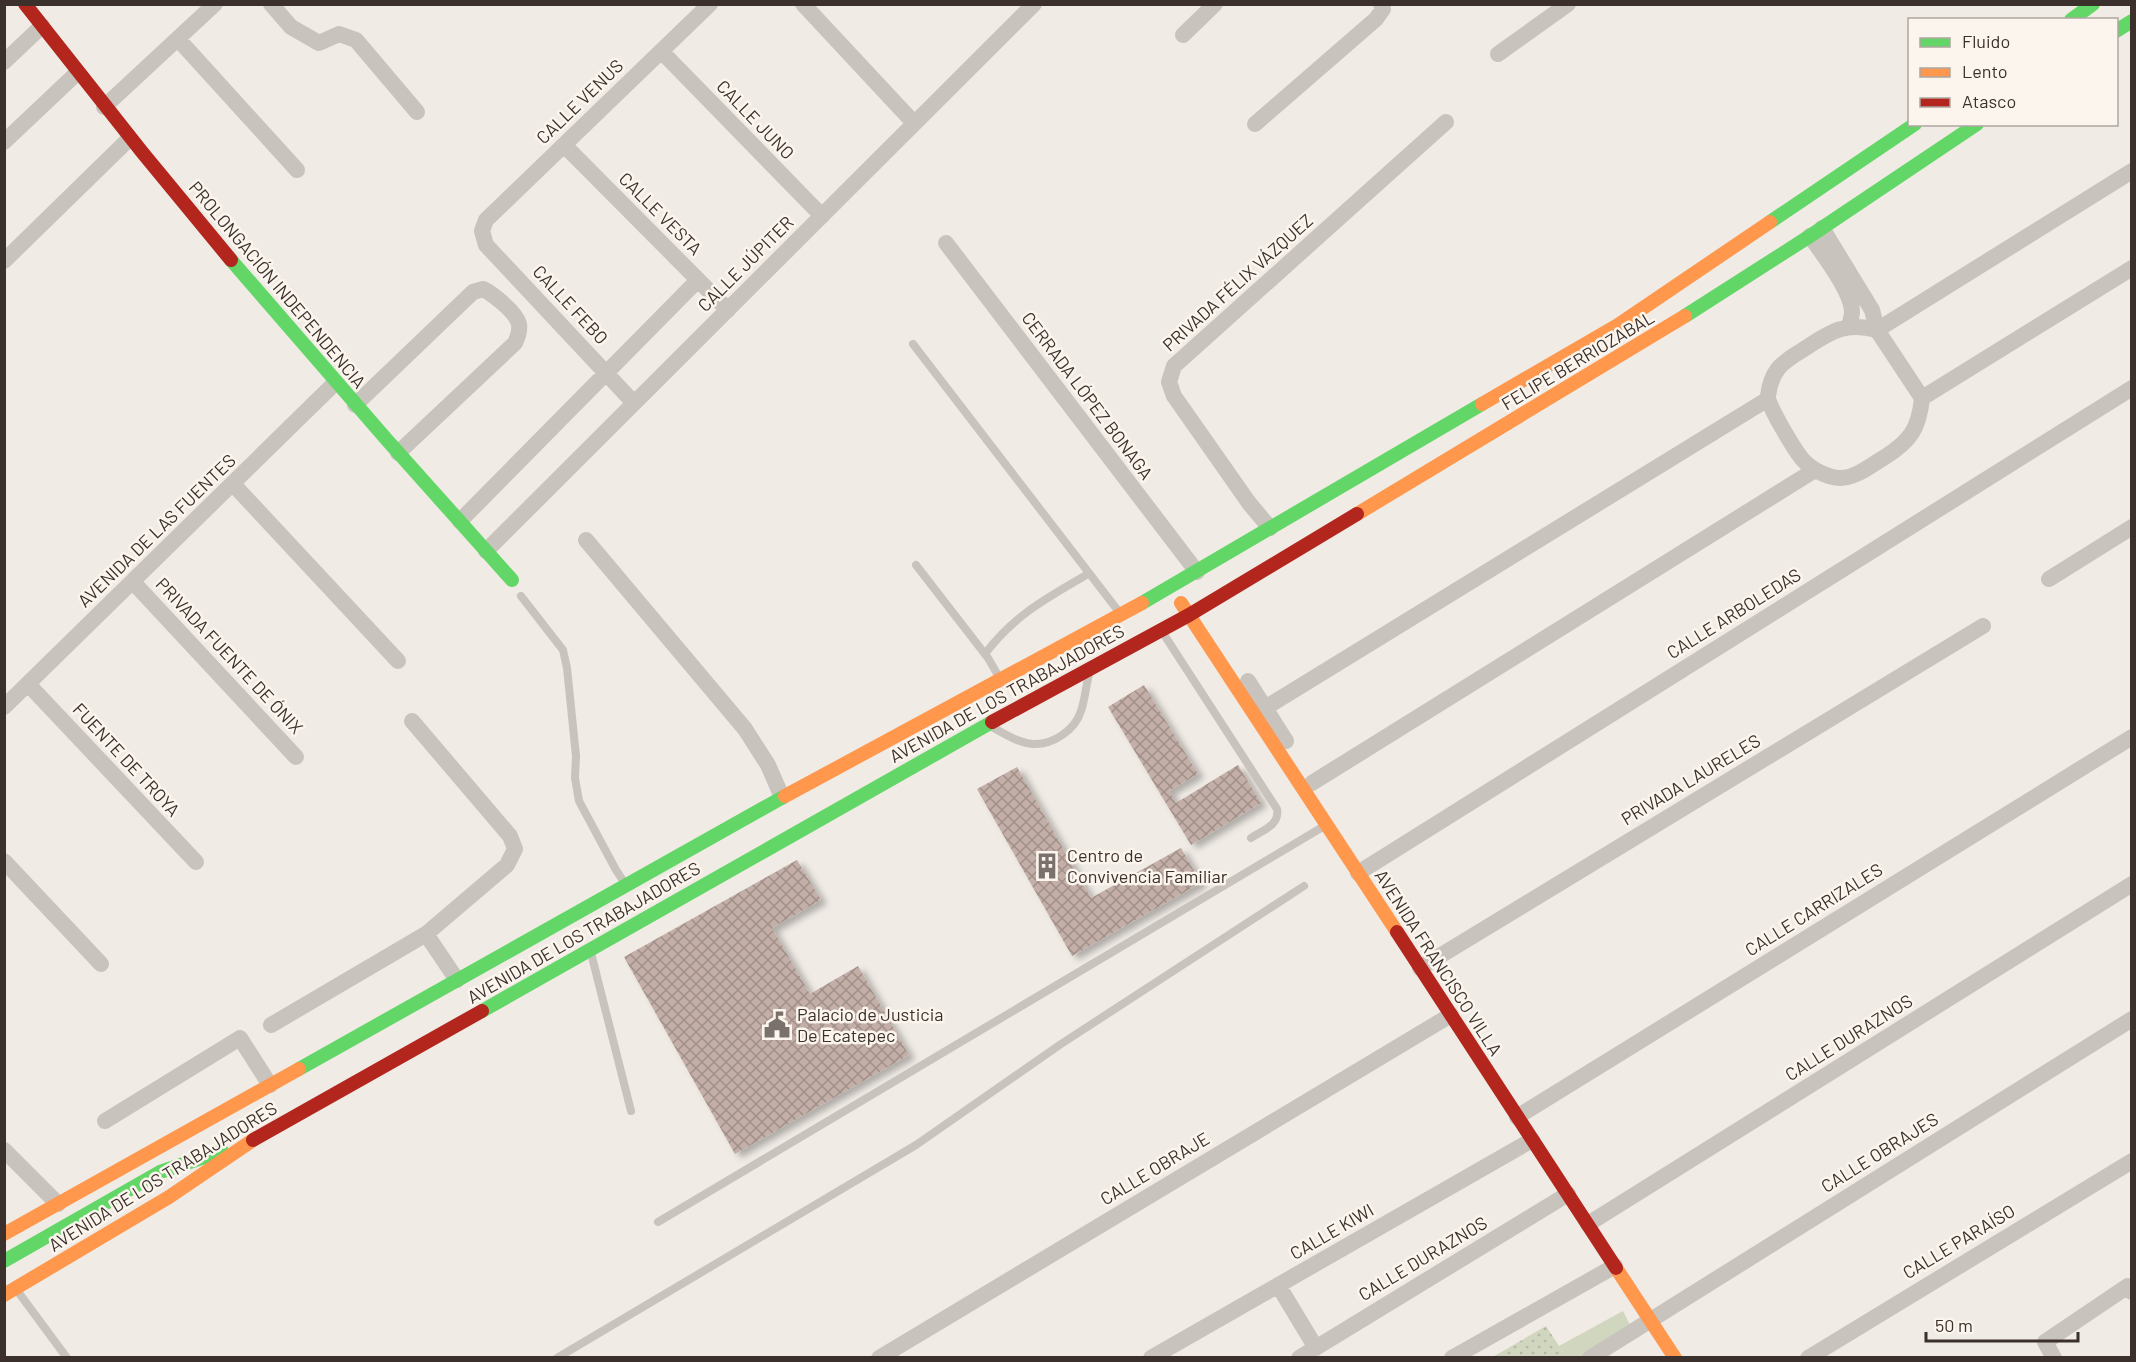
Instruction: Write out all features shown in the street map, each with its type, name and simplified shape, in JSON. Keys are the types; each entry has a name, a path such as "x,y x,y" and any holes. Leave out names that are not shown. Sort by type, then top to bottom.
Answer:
{"main road":[{"name":"PROLONGACIÓN INDEPENDENCIA","path":"25,4 129,138 335,382 512,580"},
{"path":"2074,18 2093,4"},
{"path":"2118,30 2132,21"},
{"name":"FELIPE BERRIOZABAL","path":"1171,588 1618,325 1912,126"},
{"name":"FELIPE BERRIOZABAL","path":"1189,615 1635,348 1816,232 1974,126"},
{"name":"AVENIDA FRANCISCO VILLA","path":"1171,588 1328,819 1358,873 1675,1358"},
{"name":"AVENIDA DE LOS TRABAJADORES","path":"4,1234 782,797 1171,588"},
{"name":"AVENIDA DE LOS TRABAJADORES","path":"10,1292 169,1197 250,1142 987,725 1189,615"},
{"path":"4,1261 160,1172 250,1142"}],"street":[{"path":"104,107 215,4"},
{"path":"271,4 291,27 319,43 339,34 356,40 417,112"},
{"name":"CALLE VENUS","path":"482,231 486,220 710,4"},
{"path":"803,4 914,123"},
{"path":"1183,35 1215,4"},
{"path":"1255,124 1376,19 1383,9 1381,4"},
{"path":"1498,54 1568,4"},
{"name":"CALLE JÚPITER","path":"486,551 822,216 1026,7"},
{"path":"4,62 42,26"},
{"path":"178,39 297,170"},
{"name":"CALLE JUNO","path":"661,51 822,216"},
{"path":"4,142 77,73"},
{"name":"PRIVADA FÉLIX VÁZQUEZ","path":"1270,528 1174,396 1168,382 1174,366 1446,122"},
{"path":"4,261 129,138"},
{"name":"CALLE VESTA","path":"564,145 728,310"},
{"path":"1816,232 1872,310 1877,330 1922,398 1917,424 1903,446 1852,476 1837,478 1815,470 1803,460 1773,411 1768,399 1774,374 1780,364 1834,330 1849,326 1862,326 1877,330 2132,171"},
{"name":"CALLE FEBO","path":"482,231 486,245 634,403"},
{"path":"1816,232 1850,300 1852,311 1849,326"},
{"name":"CERRADA LÓPEZ BONAGA","path":"946,243 1197,572"},
{"path":"1922,398 2132,268"},
{"path":"460,521 698,280"},
{"path":"355,405 473,292 483,289 493,293 518,321 519,333 515,344 398,453"},
{"name":"AVENIDA DE LAS FUENTES","path":"4,707 335,382"},
{"name":"CALLE ARBOLEDAS","path":"1358,873 2132,388"},
{"path":"1265,708 1768,399"},
{"path":"1312,783 1815,470"},
{"path":"233,484 398,661"},
{"path":"2049,579 2132,527"},
{"path":"586,540 745,729 768,765 782,797"},
{"name":"PRIVADA FUENTE DE ÓNIX","path":"133,582 296,757"},
{"name":"PRIVADA LAURELES","path":"1420,968 1983,626"},
{"path":"1248,681 1312,783 1328,819"},
{"name":"FUENTE DE TROYA","path":"28,684 196,862"},
{"path":"271,1025 426,934 507,865 514,849 510,836 412,721"},
{"name":"CALLE CARRIZALES","path":"1517,1117 2132,737"},
{"path":"4,861 101,964"},
{"name":"CALLE DURAZNOS","path":"1588,1224 2132,884"},
{"path":"426,934 457,980"},
{"name":"CALLE OBRAJE","path":"879,1358 1451,1014"},
{"name":"CALLE OBRAJES","path":"1590,1358 2132,1019"},
{"path":"105,1121 240,1038 270,1085"},
{"name":"CALLE KIWI","path":"1151,1358 1532,1140"},
{"path":"4,1150 58,1204"},
{"name":"CALLE PARAÍSO","path":"1808,1358 2132,1161"},
{"name":"CALLE DURAZNOS","path":"1299,1358 1568,1194"},
{"path":"1452,1358 1615,1266"},
{"path":"1278,1285 1316,1347"},
{"path":"2054,1358 2045,1342 2128,1286 2132,1292"}],"lane":[{"path":"913,344 1121,615"},
{"path":"916,566 985,654 1001,680"},
{"path":"985,654 1000,634 1027,610 1088,574"},
{"path":"521,596 563,650 567,668 576,756 575,778 579,801 616,870 626,884"},
{"path":"1161,630 1277,809 1279,817 1276,822 1251,838"},
{"path":"987,725 1015,739 1034,744 1053,740 1068,731 1080,713 1090,669"},
{"path":"658,1222 1328,819"},
{"path":"557,1358 916,1145 1061,1044 1304,886"},
{"path":"590,950 632,1110"},
{"path":"10,1292 67,1358"}],"green space":[{"path":"1623,1311 1632,1329 1583,1357 1566,1357 1559,1346"},
{"path":"1546,1326 1566,1357 1491,1358"}],"building":[{"name":"Centro de Convivencia Familiar","path":"1144,685 1198,774 1169,791 1176,803 1238,765 1261,803 1191,845 1108,707"},
{"name":"Centro de Convivencia Familiar","path":"1017,767 1091,898 1181,848 1201,883 1072,956 977,789"},
{"name":"Palacio de Justicia De Ecatepec","path":"797,860 821,900 772,928 810,994 858,966 909,1055 735,1154 624,957"}],"traffic: fast":[{"path":"2074,18 2093,4"},
{"path":"2118,30 2132,21"},
{"path":"1770,222 1912,126"},
{"path":"1685,316 1810,236 1974,126"},
{"path":"231,260 512,580"},
{"path":"1142,603 1482,404"},
{"path":"482,1011 992,722"},
{"path":"299,1069 785,796"},
{"path":"4,1261 160,1172 222,1151"}],"traffic: slow":[{"path":"1482,404 1618,325 1770,222"},
{"path":"1357,514 1685,316"},
{"path":"785,796 1142,603"},
{"path":"1181,603 1397,932"},
{"path":"4,1234 299,1069"},
{"path":"4,1295 169,1197 253,1140"},
{"path":"1616,1268 1675,1358"}],"traffic: jam":[{"path":"25,4 231,260"},
{"path":"992,722 1189,615 1357,514"},
{"path":"1397,932 1616,1268"},
{"path":"253,1140 482,1011"}],"place":[{"name":"Centro de Convivencia Familiar","path":"1047,866"},
{"name":"Palacio de Justicia De Ecatepec","path":"777,1025"}]}
